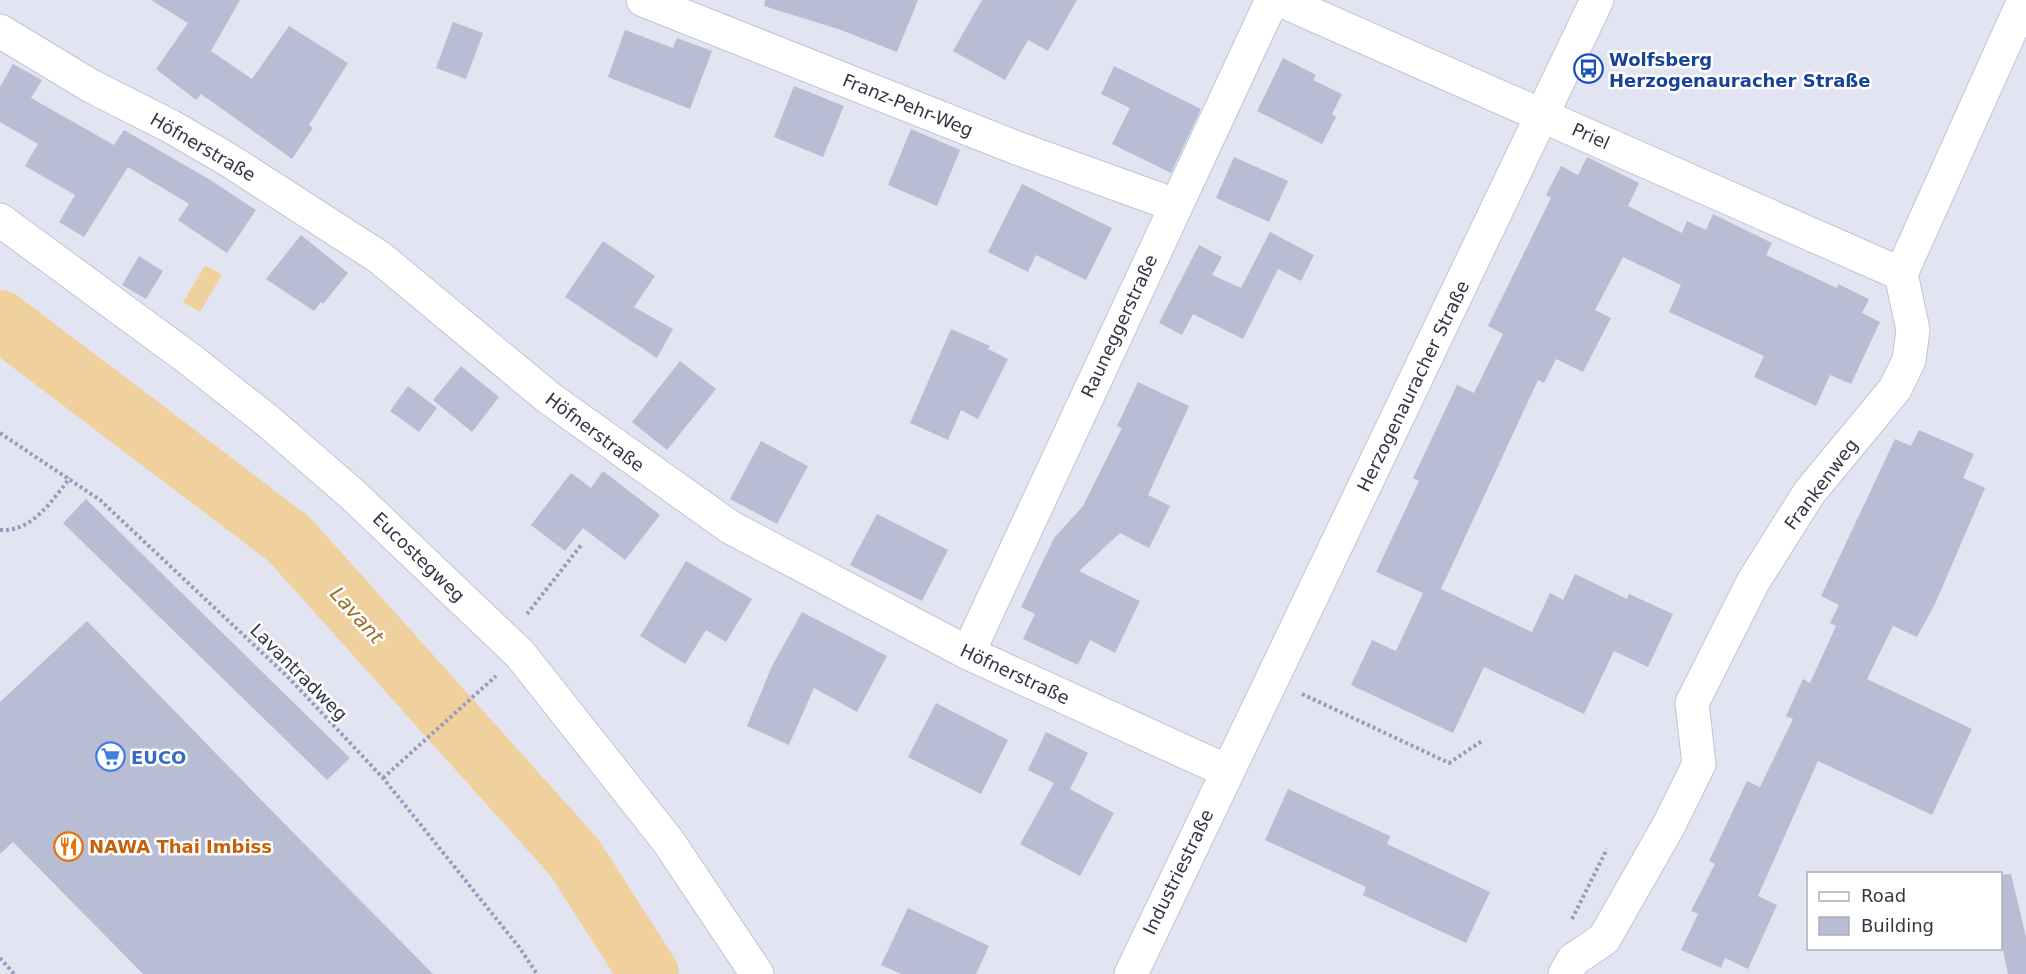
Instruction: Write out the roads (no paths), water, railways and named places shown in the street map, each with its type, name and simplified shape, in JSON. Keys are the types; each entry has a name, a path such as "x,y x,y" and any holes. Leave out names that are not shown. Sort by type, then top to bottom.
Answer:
{"street":[{"name":"Franz-Pehr-Weg","path":"643,0 1014,147 1175,205"},
{"name":"Rauneggerstraße","path":"968,653 1272,0"},
{"name":"Priel","path":"1280,0 1901,274"},
{"name":"Herzogenauracher Straße","path":"1227,771 1597,0"},
{"path":"1901,274 2020,6"},
{"name":"Höfnerstraße","path":"0,31 91,86 170,126 227,159 379,256 549,398 730,527 968,653 1227,771"},
{"name":"Eucostegweg","path":"0,220 192,361 269,422 352,494 513,647 668,841 757,974"},
{"name":"Frankenweg","path":"1569,967 1604,939 1669,825 1699,764 1692,702 1753,582 1809,493 1895,389 1909,360 1913,330 1901,274"},
{"name":"Industriestraße","path":"1131,974 1227,771"}],"waterway":[{"name":"Lavant","path":"0,320 289,539 574,857 649,974"}],"place":[{"name":"Wolfsberg Herzogenauracher Straße","path":"1588,69"},
{"name":"EUCO","path":"110,757"},
{"name":"NAWA Thai Imbiss","path":"68,846"}]}
